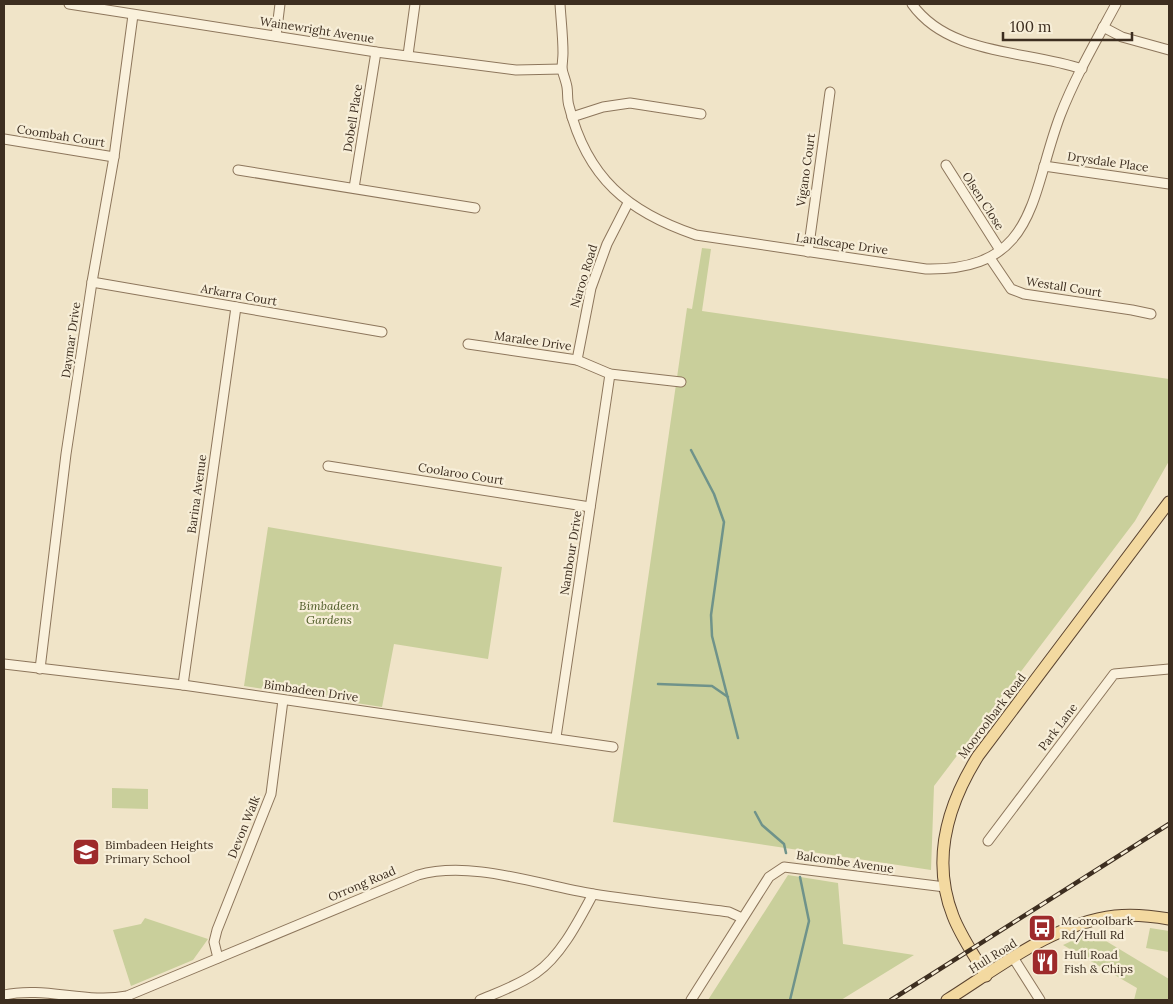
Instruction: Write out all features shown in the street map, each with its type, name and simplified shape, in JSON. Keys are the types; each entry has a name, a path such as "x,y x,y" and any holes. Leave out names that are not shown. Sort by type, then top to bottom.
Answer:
{"main road":[{"name":"Mooroolbark Road","path":"986,976 956,921 945,888 943,857 945,834 956,794 966,775 1169,502"},
{"name":"Hull Road","path":"948,1000 1059,933 1097,920 1116,916 1169,919"}],"street":[{"name":"Wainewright Avenue","path":"69,4 107,7 133,15 376,52 516,70 562,69"},
{"path":"276,36 280,4"},
{"path":"408,56 415,4"},
{"name":"Landscape Drive","path":"560,4 562,69 572,117 588,154 604,178 628,203 669,226 696,235 926,269 950,270 990,258 1015,236 1029,216 1061,115 1082,69 1116,4"},
{"path":"912,4 938,29 962,41 984,48 1024,54 1082,69"},
{"name":"Daymar Drive","path":"40,669 66,454 92,282 114,157 133,15"},
{"path":"1103,27 1129,39 1169,50"},
{"name":"Dobell Place","path":"354,188 376,52"},
{"name":"Vigano Court","path":"808,252 830,92"},
{"path":"572,117 602,108 630,103 701,114"},
{"name":"Coombah Court","path":"4,139 114,157"},
{"name":"Olsen Close","path":"946,165 1000,250"},
{"name":"Drysdale Place","path":"1044,166 1169,184"},
{"path":"238,170 474,208"},
{"name":"Naroo Road","path":"576,360 591,288 607,244 628,203"},
{"name":"Westall Court","path":"990,258 1011,289 1024,294 1151,314"},
{"name":"Arkarra Court","path":"92,282 382,332"},
{"name":"Barina Avenue","path":"183,685 236,307"},
{"name":"Maralee Drive","path":"468,344 576,360 610,374 681,382"},
{"name":"Nambour Drive","path":"556,737 610,374"},
{"name":"Coolaroo Court","path":"328,466 590,507"},
{"name":"Bimbadeen Drive","path":"4,664 183,685 556,737 613,747"},
{"name":"Park Lane","path":"988,841 1114,674 1169,669"},
{"name":"Devon Walk","path":"218,958 214,942 217,930 271,794 283,700"},
{"name":"Balcombe Avenue","path":"691,1000 769,877 784,867 945,888"},
{"name":"Orrong Road","path":"4,996 28,992 103,1000 118,999 418,875 432,871 465,870 593,894 729,912 742,918"},
{"path":"480,1000 523,981 538,971 563,943 593,894"},
{"path":"1014,959 1040,1000"}],"green space":[{"path":"702,248 711,249 702,311 1169,379 1169,461 1135,521 934,786 931,870 613,822 687,308 692,309"},
{"name":"Bimbadeen Gardens","path":"268,527 502,567 488,659 394,644 382,707 244,686"},
{"path":"112,788 148,789 148,809 112,808"},
{"path":"788,875 838,883 843,944 914,955 841,1000 708,1000"},
{"path":"145,918 208,939 193,960 131,986 113,930 141,924"},
{"path":"1150,928 1169,931 1169,952 1146,948"},
{"path":"1091,932 1169,979 1169,1000 1134,1000 1137,988 1063,945"}],"waterway":[{"path":"691,450 714,494 724,522 711,615 712,636 738,738"},
{"path":"658,684 712,686 728,697"},
{"path":"755,812 762,825 784,844 786,853"},
{"path":"790,1000 809,921 800,877"}],"railway":[{"path":"891,1000 1169,824"}],"place":[{"name":"Bimbadeen Heights Primary School","path":"86,852"},
{"name":"Mooroolbark Rd/Hull Rd","path":"1042,928"},
{"name":"Hull Road Fish & Chips","path":"1045,962"}]}
